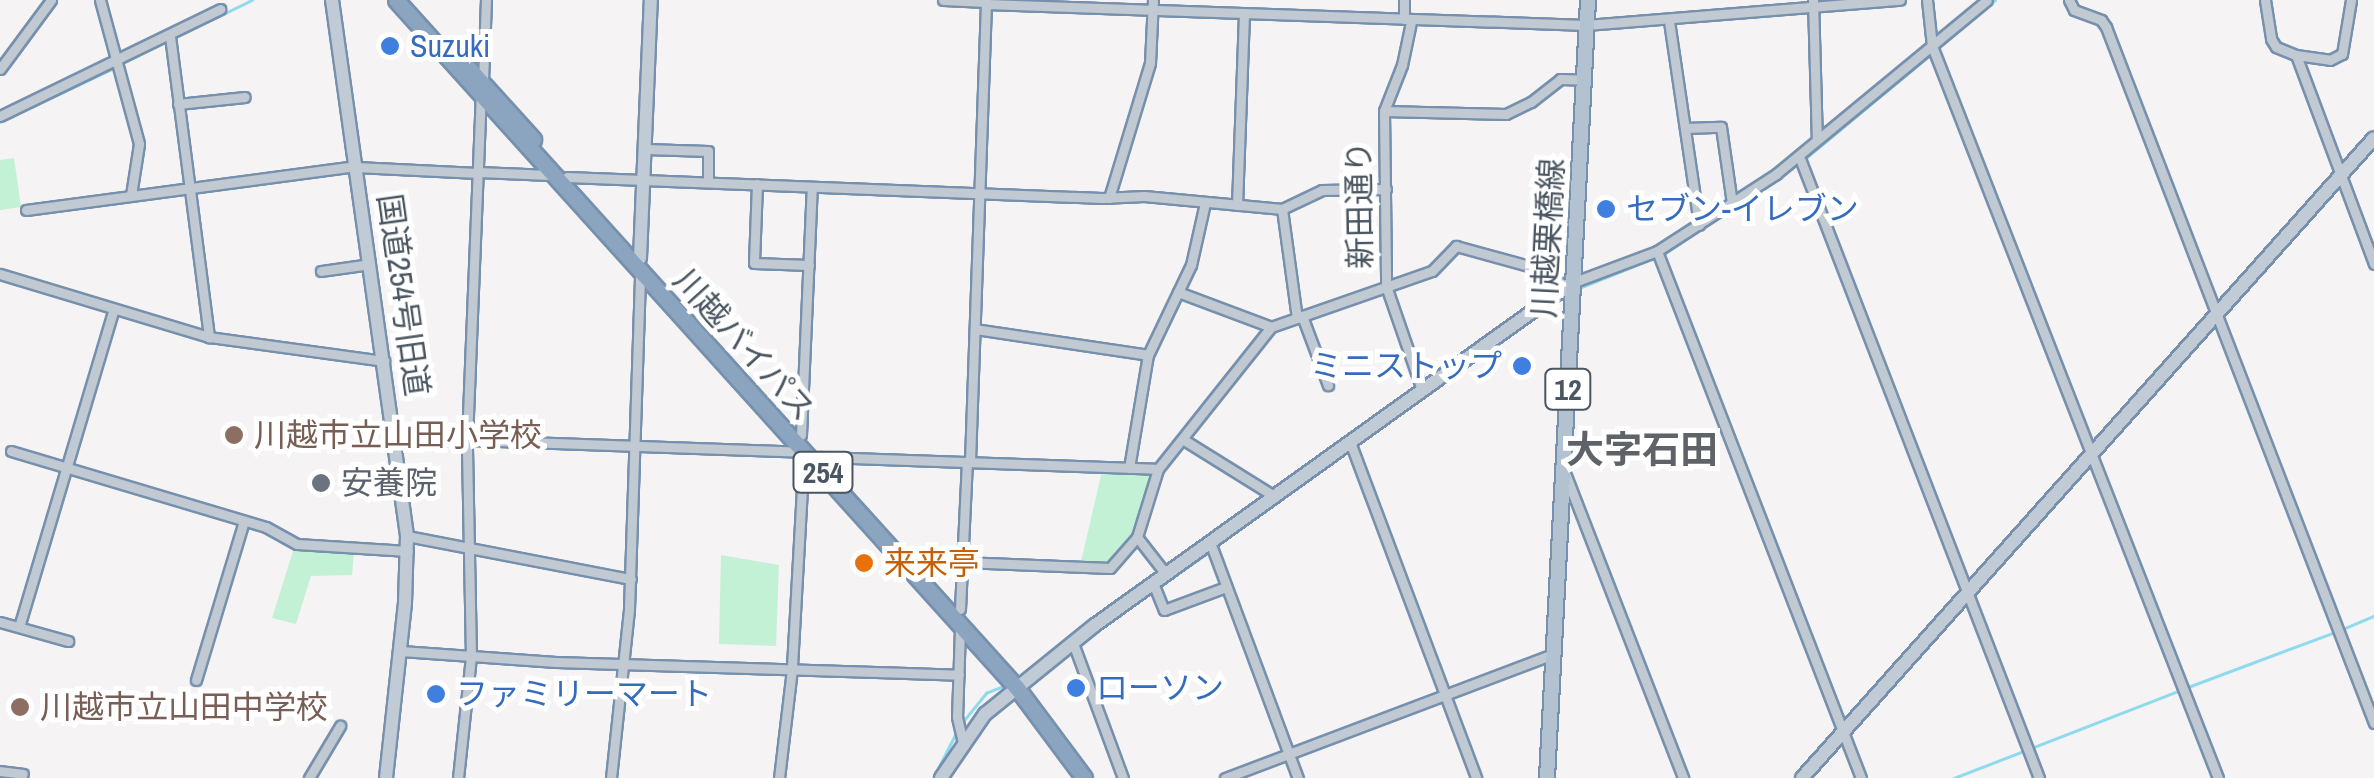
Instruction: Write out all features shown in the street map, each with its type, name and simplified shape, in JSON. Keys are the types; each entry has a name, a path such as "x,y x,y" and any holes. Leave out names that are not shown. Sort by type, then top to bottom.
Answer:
{"highway":[{"name":"川越バイパス","path":"396,0 960,617 1095,778"},
{"name":"川越バイパス","path":"410,0 482,91"},
{"name":"川越バイパス","path":"640,264 801,435 812,455"},
{"name":"川越バイパス","path":"1020,685 1084,778"}],"main road":[{"name":"川越栗橋線","path":"1545,777 1564,471 1569,284 1588,0"}],"street":[{"path":"100,0 138,144 131,195"},
{"name":"国道254号旧道","path":"332,0 397,441 407,544 386,778"},
{"path":"458,778 471,657 467,440 486,0"},
{"path":"611,778 631,579 651,0"},
{"path":"943,0 1152,5 1244,14 1586,25 1900,0"},
{"name":"新田通り","path":"1404,0 1407,20 1402,65 1384,111 1386,286 1422,387"},
{"path":"1927,0 1932,46 2218,778"},
{"path":"942,778 985,714 1152,582 1569,284 1658,251 1800,156 1986,0"},
{"path":"2069,0 2074,10 2101,20 2106,27 2374,723"},
{"path":"2265,0 2276,46 2330,60 2342,54 2350,0"},
{"path":"0,69 49,1"},
{"path":"963,744 957,717 958,675 986,2"},
{"path":"1813,4 1816,140"},
{"path":"1109,198 1150,63 1152,5"},
{"path":"0,116 220,9"},
{"path":"1237,204 1244,14"},
{"path":"1669,21 1698,224"},
{"path":"170,36 209,337"},
{"path":"2296,54 2374,264"},
{"path":"1384,111 1506,114 1531,102 1560,80 1584,80"},
{"path":"178,104 245,96"},
{"path":"1686,128 1721,127 1732,202"},
{"path":"1802,778 2374,138"},
{"path":"645,149 708,151 708,182"},
{"path":"1800,156 2040,778"},
{"path":"26,210 356,166 812,187 1144,196 1282,209 1322,190 1386,189"},
{"path":"756,184 754,263 809,265"},
{"path":"801,435 812,187"},
{"path":"1130,468 1148,355 1196,246 1205,203"},
{"path":"1282,209 1300,317 1328,385"},
{"path":"962,562 1110,568 1137,536 1158,469 1271,327 1432,271 1456,246 1529,266 1569,284"},
{"path":"1658,251 1861,778"},
{"path":"321,271 370,264"},
{"path":"0,274 209,337 384,360"},
{"path":"1178,292 1271,327"},
{"path":"19,627 114,309"},
{"path":"975,329 1148,355"},
{"path":"1184,440 1274,496"},
{"path":"397,441 634,446 1158,469"},
{"path":"1350,442 1476,778"},
{"path":"11,451 244,521 297,544 469,548 631,579"},
{"path":"779,778 812,455"},
{"path":"1564,471 1683,778"},
{"path":"196,680 244,521"},
{"path":"1137,536 1165,574"},
{"path":"1210,542 1298,778"},
{"path":"1152,582 1164,610 1226,587"},
{"path":"0,622 68,641"},
{"path":"1072,644 1122,778"},
{"path":"400,652 958,675"},
{"path":"1225,778 1554,654"},
{"path":"309,778 340,726"},
{"path":"0,771 24,774"}],"green space":[{"path":"14,158 21,207 0,210 0,160"},
{"path":"1102,471 1151,474 1134,535 1108,567 1080,566"},
{"path":"294,548 354,551 352,575 311,576 296,624 272,618"},
{"path":"721,555 779,565 776,646 719,644"}],"waterway":[{"path":"172,39 252,0"},
{"path":"1936,50 1995,0"},
{"path":"123,63 165,42"},
{"path":"1806,158 1930,55"},
{"path":"0,122 116,67"},
{"path":"1577,289 1664,254 1799,163"},
{"path":"1552,305 1566,296"},
{"path":"1491,349 1529,321"},
{"path":"1377,430 1419,400"},
{"path":"1296,489 1342,455"},
{"path":"1215,547 1249,522"},
{"path":"1170,579 1209,552"},
{"path":"2343,629 2374,616"},
{"path":"1085,641 1103,627"},
{"path":"2188,687 2335,632"},
{"path":"961,724 986,693 1006,685"},
{"path":"1954,778 2181,690"},
{"path":"933,778 957,731"}],"place":[{"name":"Suzuki","path":"390,46"},
{"name":"セブン-イレブン","path":"1606,209"},
{"name":"ミニストップ","path":"1522,366"},
{"name":"川越市立山田小学校","path":"234,435"},
{"name":"安養院","path":"321,483"},
{"name":"来来亭","path":"864,563"},
{"name":"ローソン","path":"1076,688"},
{"name":"ファミリーマート","path":"436,694"},
{"name":"川越市立山田中学校","path":"20,707"}],"district":[{"name":"大字石田","path":"1642,450"}]}
